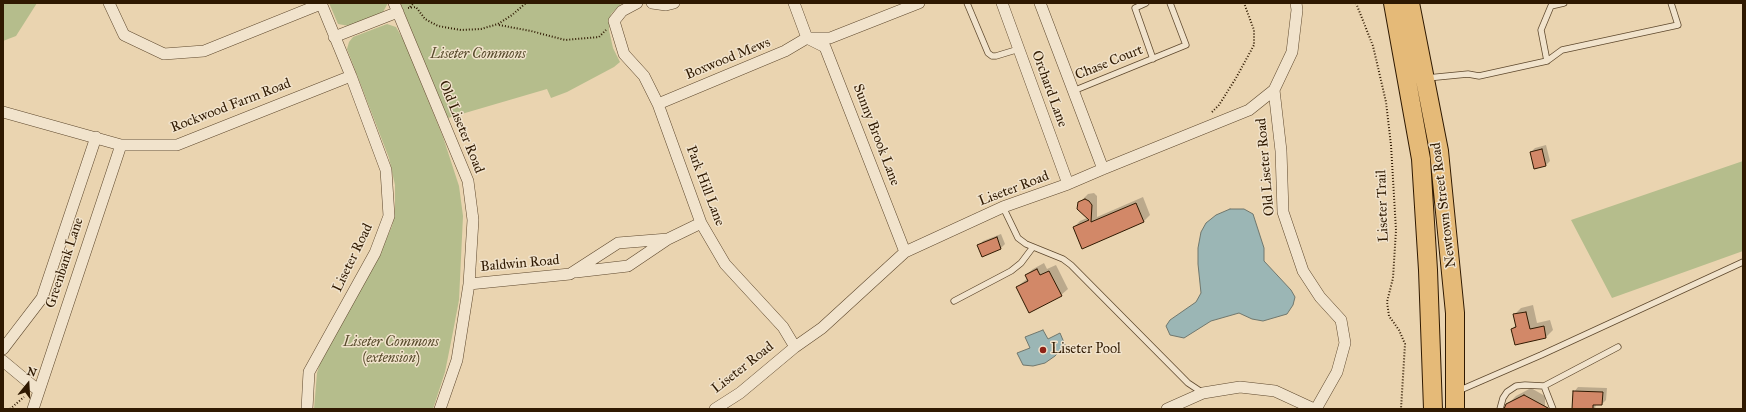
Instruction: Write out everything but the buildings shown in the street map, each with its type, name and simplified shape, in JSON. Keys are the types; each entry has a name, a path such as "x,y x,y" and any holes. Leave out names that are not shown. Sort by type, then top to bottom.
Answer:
{"main road":[{"name":"Newtown Street Road","path":"1393,3 1421,159 1428,265 1433,409"},
{"name":"Newtown Street Road","path":"1410,3 1439,151 1455,312 1456,400"},
{"path":"1428,265 1451,260"}],"street":[{"path":"109,3 124,35 164,54 204,51 321,3"},
{"name":"Liseter Road","path":"307,409 309,372 375,253 389,216 386,170 351,76 321,3"},
{"path":"614,21 622,11 636,3"},
{"path":"652,3 666,5 674,3"},
{"path":"794,3 807,38 830,38 919,3"},
{"name":"Orchard Lane","path":"1002,3 1068,184"},
{"name":"Orchard Lane","path":"1040,3 1103,169"},
{"name":"Liseter Road","path":"715,409 740,393 795,347 822,328 905,252 1002,207 1068,184 1249,110 1274,90 1292,52 1297,10 1296,3"},
{"path":"334,37 396,7"},
{"name":"Old Liseter Road","path":"396,7 468,182 473,220 470,284 457,360 440,409"},
{"name":"Park Hill Lane","path":"614,21 624,54 644,76 658,104 701,223 725,264 783,327 795,347"},
{"name":"Boxwood Mews","path":"658,104 785,52 807,38"},
{"name":"Sunny Brook Lane","path":"807,38 825,47 905,252"},
{"name":"Rockwood Farm Road","path":"3,112 121,144 177,145 351,76"},
{"name":"Old Liseter Road","path":"1167,409 1203,393 1240,387 1275,391 1315,409 1337,372 1345,343 1341,320 1320,297 1302,271 1283,212 1281,151 1274,90"},
{"name":"Greenbank Lane","path":"3,349 42,298 96,137"},
{"name":"Greenbank Lane","path":"33,409 34,392 121,144"},
{"name":"Baldwin Road","path":"470,284 571,274 628,266 668,239 701,223"},
{"name":"Baldwin Road","path":"571,274 618,243 668,239"},
{"path":"3,361 34,392"}],"lane":[{"path":"967,3 988,53 992,56 996,56 1019,49"},
{"name":"Chase Court","path":"1146,3 1135,8 1153,59"},
{"name":"Chase Court","path":"1073,91 1186,46 1170,3"},
{"path":"1547,61 1541,30 1550,4 1564,3"},
{"path":"1425,78 1468,74 1479,76 1547,61 1562,50 1678,25 1671,3"},
{"path":"1002,207 1018,238 1026,244 1063,259 1071,264 1188,383 1203,393"},
{"path":"954,301 1011,271 1021,263 1033,247"},
{"path":"1456,400 1541,355 1743,262"},
{"path":"1500,409 1503,398 1507,392 1516,386 1544,386 1618,347"},
{"path":"1544,386 1553,409"}],"path":[{"path":"414,3 410,8 416,7 425,19 438,26 461,30 481,29 498,24 526,3"},
{"path":"1209,114 1218,105 1236,78 1254,45 1254,30 1244,3"},
{"name":"Liseter Trail","path":"1356,3 1372,46 1386,102 1392,145 1396,230 1393,278 1387,302 1389,316 1399,330 1405,344 1401,409"},
{"path":"498,24 565,40 599,37 614,21"},
{"path":"10,409 34,392"}],"green space":[{"path":"3,3 37,3 16,36 3,41"},
{"path":"329,3 388,3 383,12 349,26 338,24"},
{"name":"Liseter Commons","path":"400,3 622,3 611,14 609,30 613,48 620,62 614,67 567,92 551,98 547,89 448,118"},
{"name":"Liseter Commons (extension)","path":"387,24 396,27 404,41 443,137 459,186 463,216 459,300 452,337 445,372 433,409 314,409 317,373 321,360 378,257 392,226 395,210 395,185 389,158 347,49 349,42 353,37"},
{"path":"1743,161 1743,251 1612,298 1571,220"}],"water":[{"path":"1230,209 1244,209 1253,214 1264,248 1264,261 1291,290 1295,297 1293,305 1287,314 1263,321 1252,319 1239,313 1211,321 1184,338 1170,335 1166,326 1170,320 1196,302 1201,293 1198,248 1201,232 1206,223 1216,215"},
{"name":"Liseter Pool","path":"1043,330 1048,339 1060,333 1065,345 1055,356 1045,363 1033,366 1023,365 1017,353 1030,348 1025,337"}],"place":[{"name":"Liseter Pool","path":"1043,350"}]}
